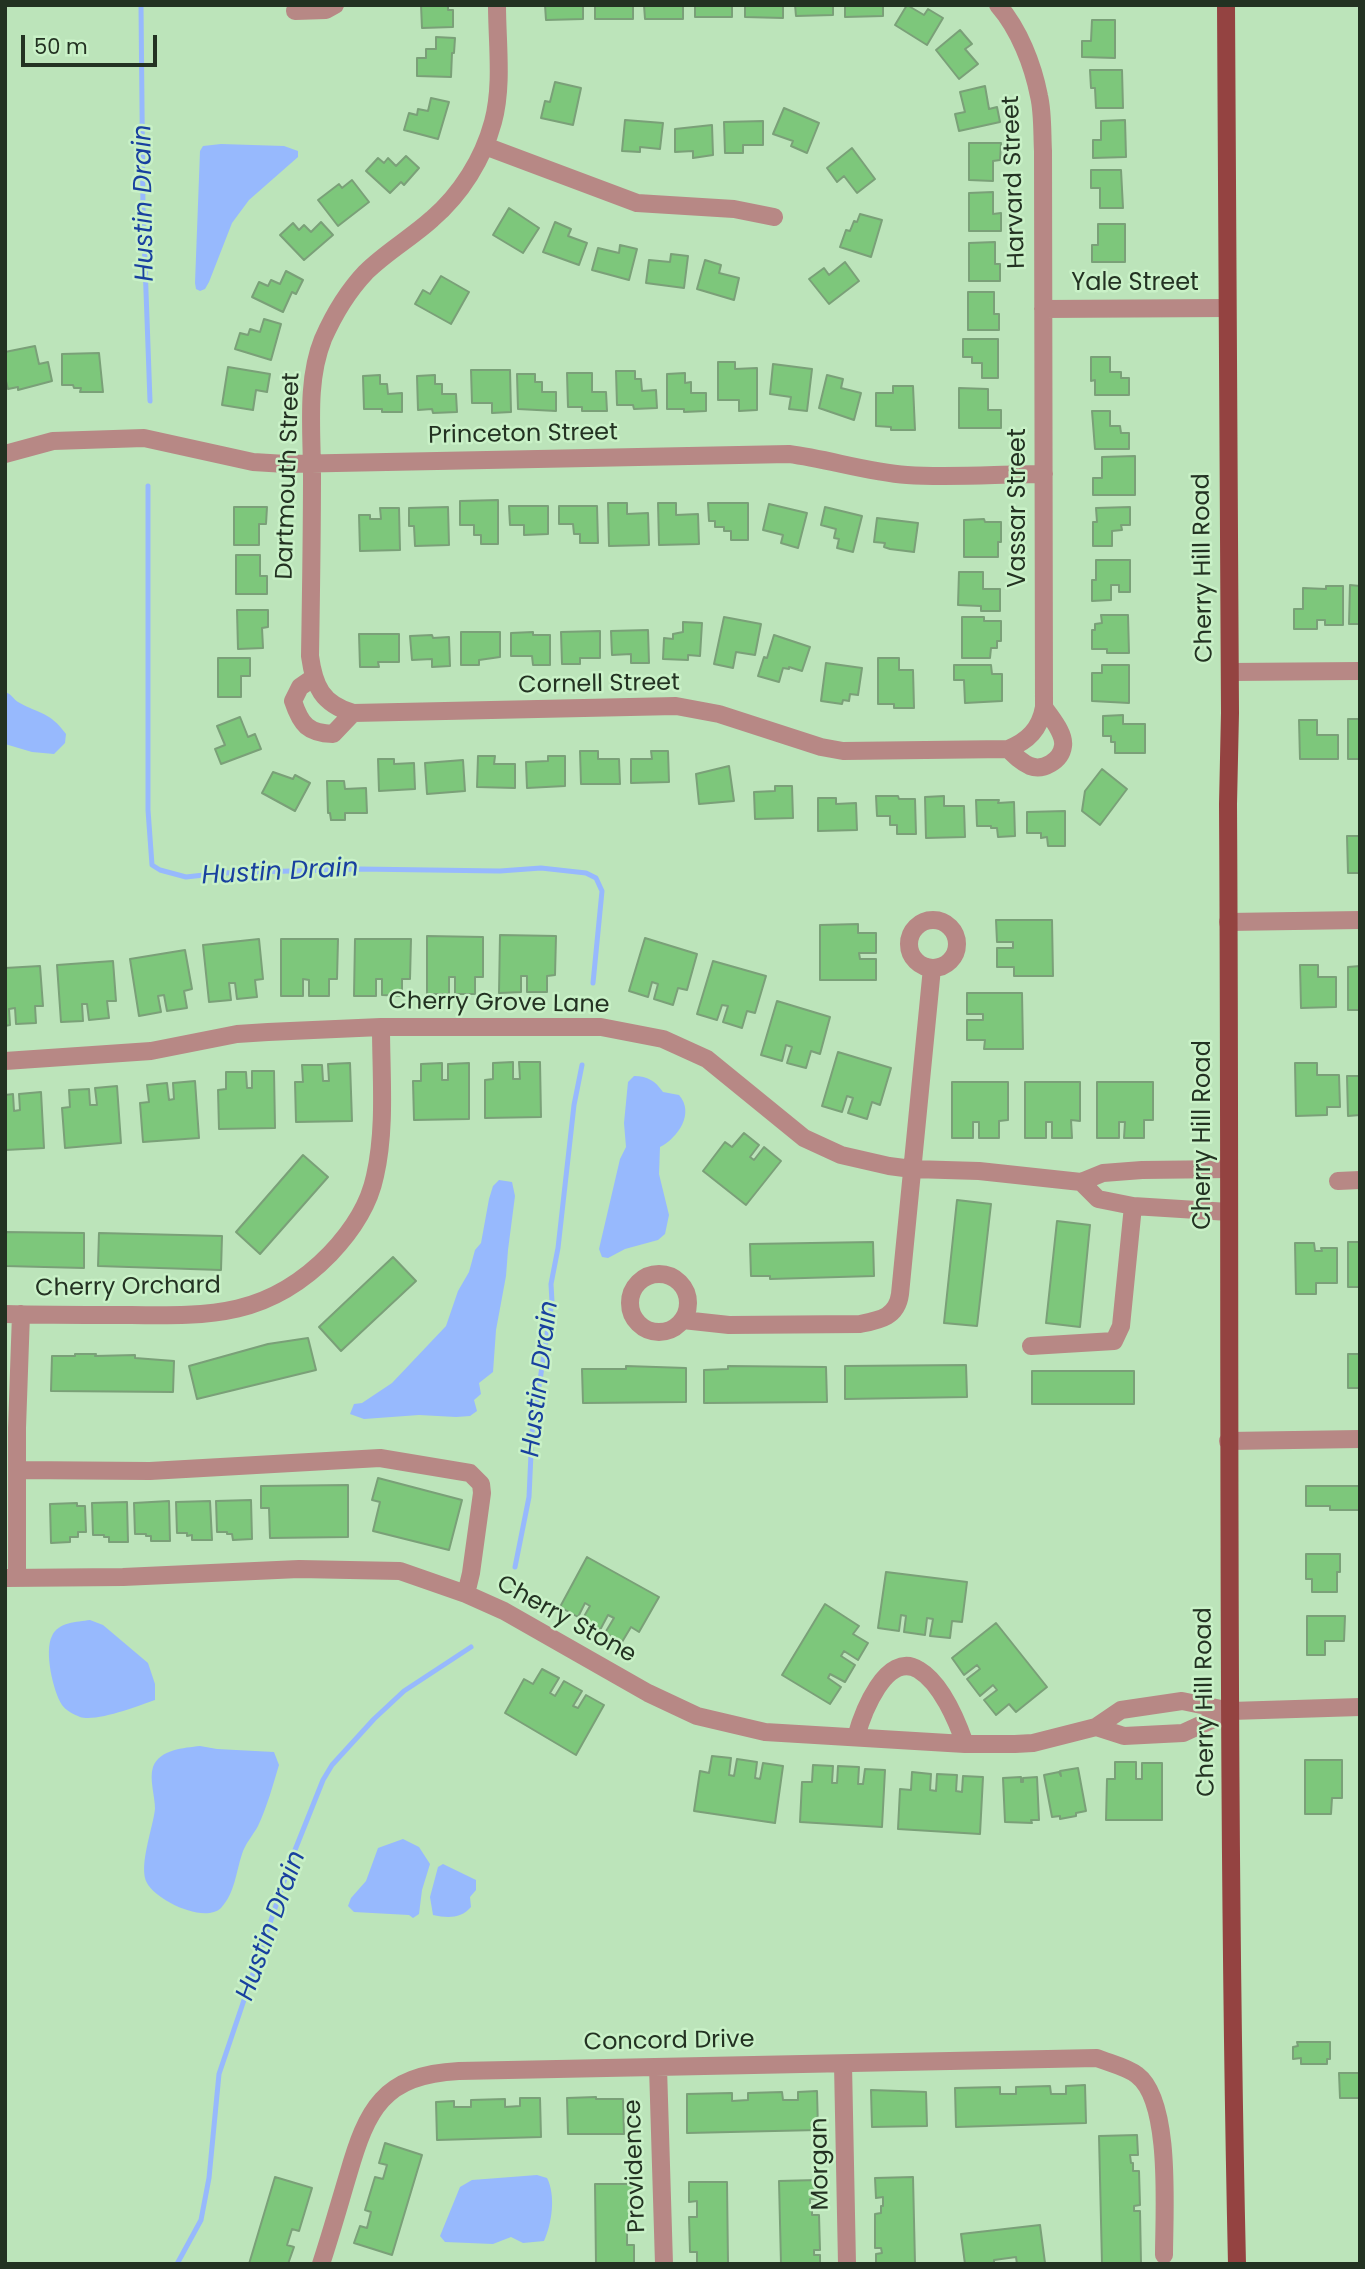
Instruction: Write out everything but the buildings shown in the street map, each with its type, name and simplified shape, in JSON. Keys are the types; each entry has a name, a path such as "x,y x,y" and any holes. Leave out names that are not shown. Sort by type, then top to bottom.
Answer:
{"main road":[{"name":"Cherry Hill Road","path":"1226,5 1230,672 1228,1441 1231,2000 1237,2264"}],"street":[{"path":"295,11 326,10 335,5"},
{"name":"Dartmouth Street","path":"353,713 342,710 325,697 313,678 310,656 313,378 322,342 336,312 350,291 367,271 432,219 451,200 471,173 485,146 494,120 498,95 497,5"},
{"name":"Harvard Street","path":"1008,9 1040,98 1043,151 1043,309"},
{"path":"485,146 637,203 734,209 774,217"},
{"name":"Yale Street","path":"1043,309 1226,308"},
{"name":"Vassar Street","path":"1026,740 1033,734 1042,718 1044,707 1043,309"},
{"name":"Princeton Street","path":"5,454 53,441 144,439 253,462 312,464 789,454 908,475 1044,474"},
{"path":"1230,672 1360,671"},
{"path":"313,678 300,687 293,701 300,720 308,729 333,734 353,713"},
{"name":"Cornell Street","path":"353,713 676,706 719,713 821,747 844,751 1008,750 1026,740"},
{"path":"1008,750 1020,761 1035,768 1053,763 1063,747 1062,737 1044,707"},
{"path":"1228,922 1360,920"},
{"path":"682,1320 729,1325 860,1324 887,1317 899,1303 932,968"},
{"name":"Cherry Grove Lane","path":"5,1061 151,1051 237,1034 381,1027 580,1026 626,1031 663,1039 707,1059 804,1138 841,1155 912,1169 979,1171 1081,1182 1103,1173 1229,1170"},
{"name":"Cherry Orchard","path":"13,1314 220,1313 248,1307 275,1295 314,1270 355,1223 375,1179 381,1145 381,1027"},
{"path":"1338,1181 1360,1180"},
{"name":"Cherry Grove Lane","path":"1081,1182 1098,1199 1133,1206 1229,1212"},
{"path":"1031,1346 1114,1341 1121,1326 1133,1206"},
{"path":"11,1578 17,1470 13,1314"},
{"path":"1228,1441 1360,1439"},
{"path":"17,1470 150,1471 380,1458 470,1473 481,1484 482,1493 466,1594"},
{"name":"Cherry Stone","path":"11,1578 123,1577 299,1569 400,1571 466,1594 504,1611 648,1693 697,1716 765,1732 965,1744 1033,1743 1096,1727 1121,1710 1182,1701 1231,1711"},
{"path":"856,1737 867,1704 885,1678 900,1667 910,1666 920,1670 953,1711 965,1744"},
{"path":"1231,1711 1360,1707"},
{"name":"Cherry Stone","path":"1096,1727 1124,1736 1183,1733 1231,1711"},
{"name":"Concord Drive","path":"321,2264 360,2135 372,2110 402,2084 439,2072 1097,2058 1138,2075 1156,2103 1163,2139 1164,2255"},
{"name":"Morgan","path":"843,2064 848,2264"},
{"name":"Providence","path":"658,2067 664,2264"}],"water":[{"path":"203,146 284,146 298,151 298,157 249,200 232,223 209,282 205,289 200,291 196,289 195,283 200,151"},
{"path":"5,692 18,702 49,717 66,734 65,743 54,754 32,752 5,744"},
{"path":"634,1076 651,1080 663,1092 679,1095 684,1102 685,1117 673,1138 660,1147 659,1174 669,1215 665,1234 658,1240 625,1249 608,1258 602,1257 599,1249 620,1159 626,1147 624,1123 628,1082"},
{"path":"499,1180 512,1182 515,1196 506,1276 496,1330 493,1372 479,1383 481,1394 474,1400 477,1411 470,1416 456,1417 419,1415 364,1419 350,1414 354,1404 362,1403 392,1383 446,1326 458,1291 469,1272 475,1250 481,1243 489,1199 493,1186"},
{"path":"90,1620 103,1625 148,1663 155,1684 155,1700 118,1713 87,1718 63,1707 49,1661 52,1636 59,1628 68,1624"},
{"path":"200,1746 274,1752 279,1765 261,1819 243,1850 226,1902 213,1912 204,1913 181,1908 152,1890 147,1883 144,1867 155,1809 153,1767 161,1756 167,1753"},
{"path":"403,1839 419,1847 430,1864 422,1890 419,1914 413,1918 409,1915 354,1912 348,1906 351,1898 366,1881 378,1848"},
{"path":"443,1864 476,1880 476,1890 470,1897 471,1907 458,1916 433,1915 430,1897 438,1867"},
{"path":"537,2175 547,2178 552,2201 551,2218 544,2241 523,2243 511,2237 493,2244 445,2242 440,2236 460,2187 472,2180"}],"waterway":[{"name":"Hustin Drain","path":"141,5 143,209 150,401"},
{"name":"Hustin Drain","path":"148,486 148,810 152,865 186,877 222,873 359,869 500,871 541,868 586,873 596,878 602,891 593,983"},
{"name":"Hustin Drain","path":"515,1567 529,1497 532,1432 552,1302 551,1284 558,1248 574,1105 582,1065"},
{"name":"Hustin Drain","path":"177,2264 201,2220 209,2178 219,2074 293,1855 323,1780 332,1765 404,1691 471,1647"}]}
